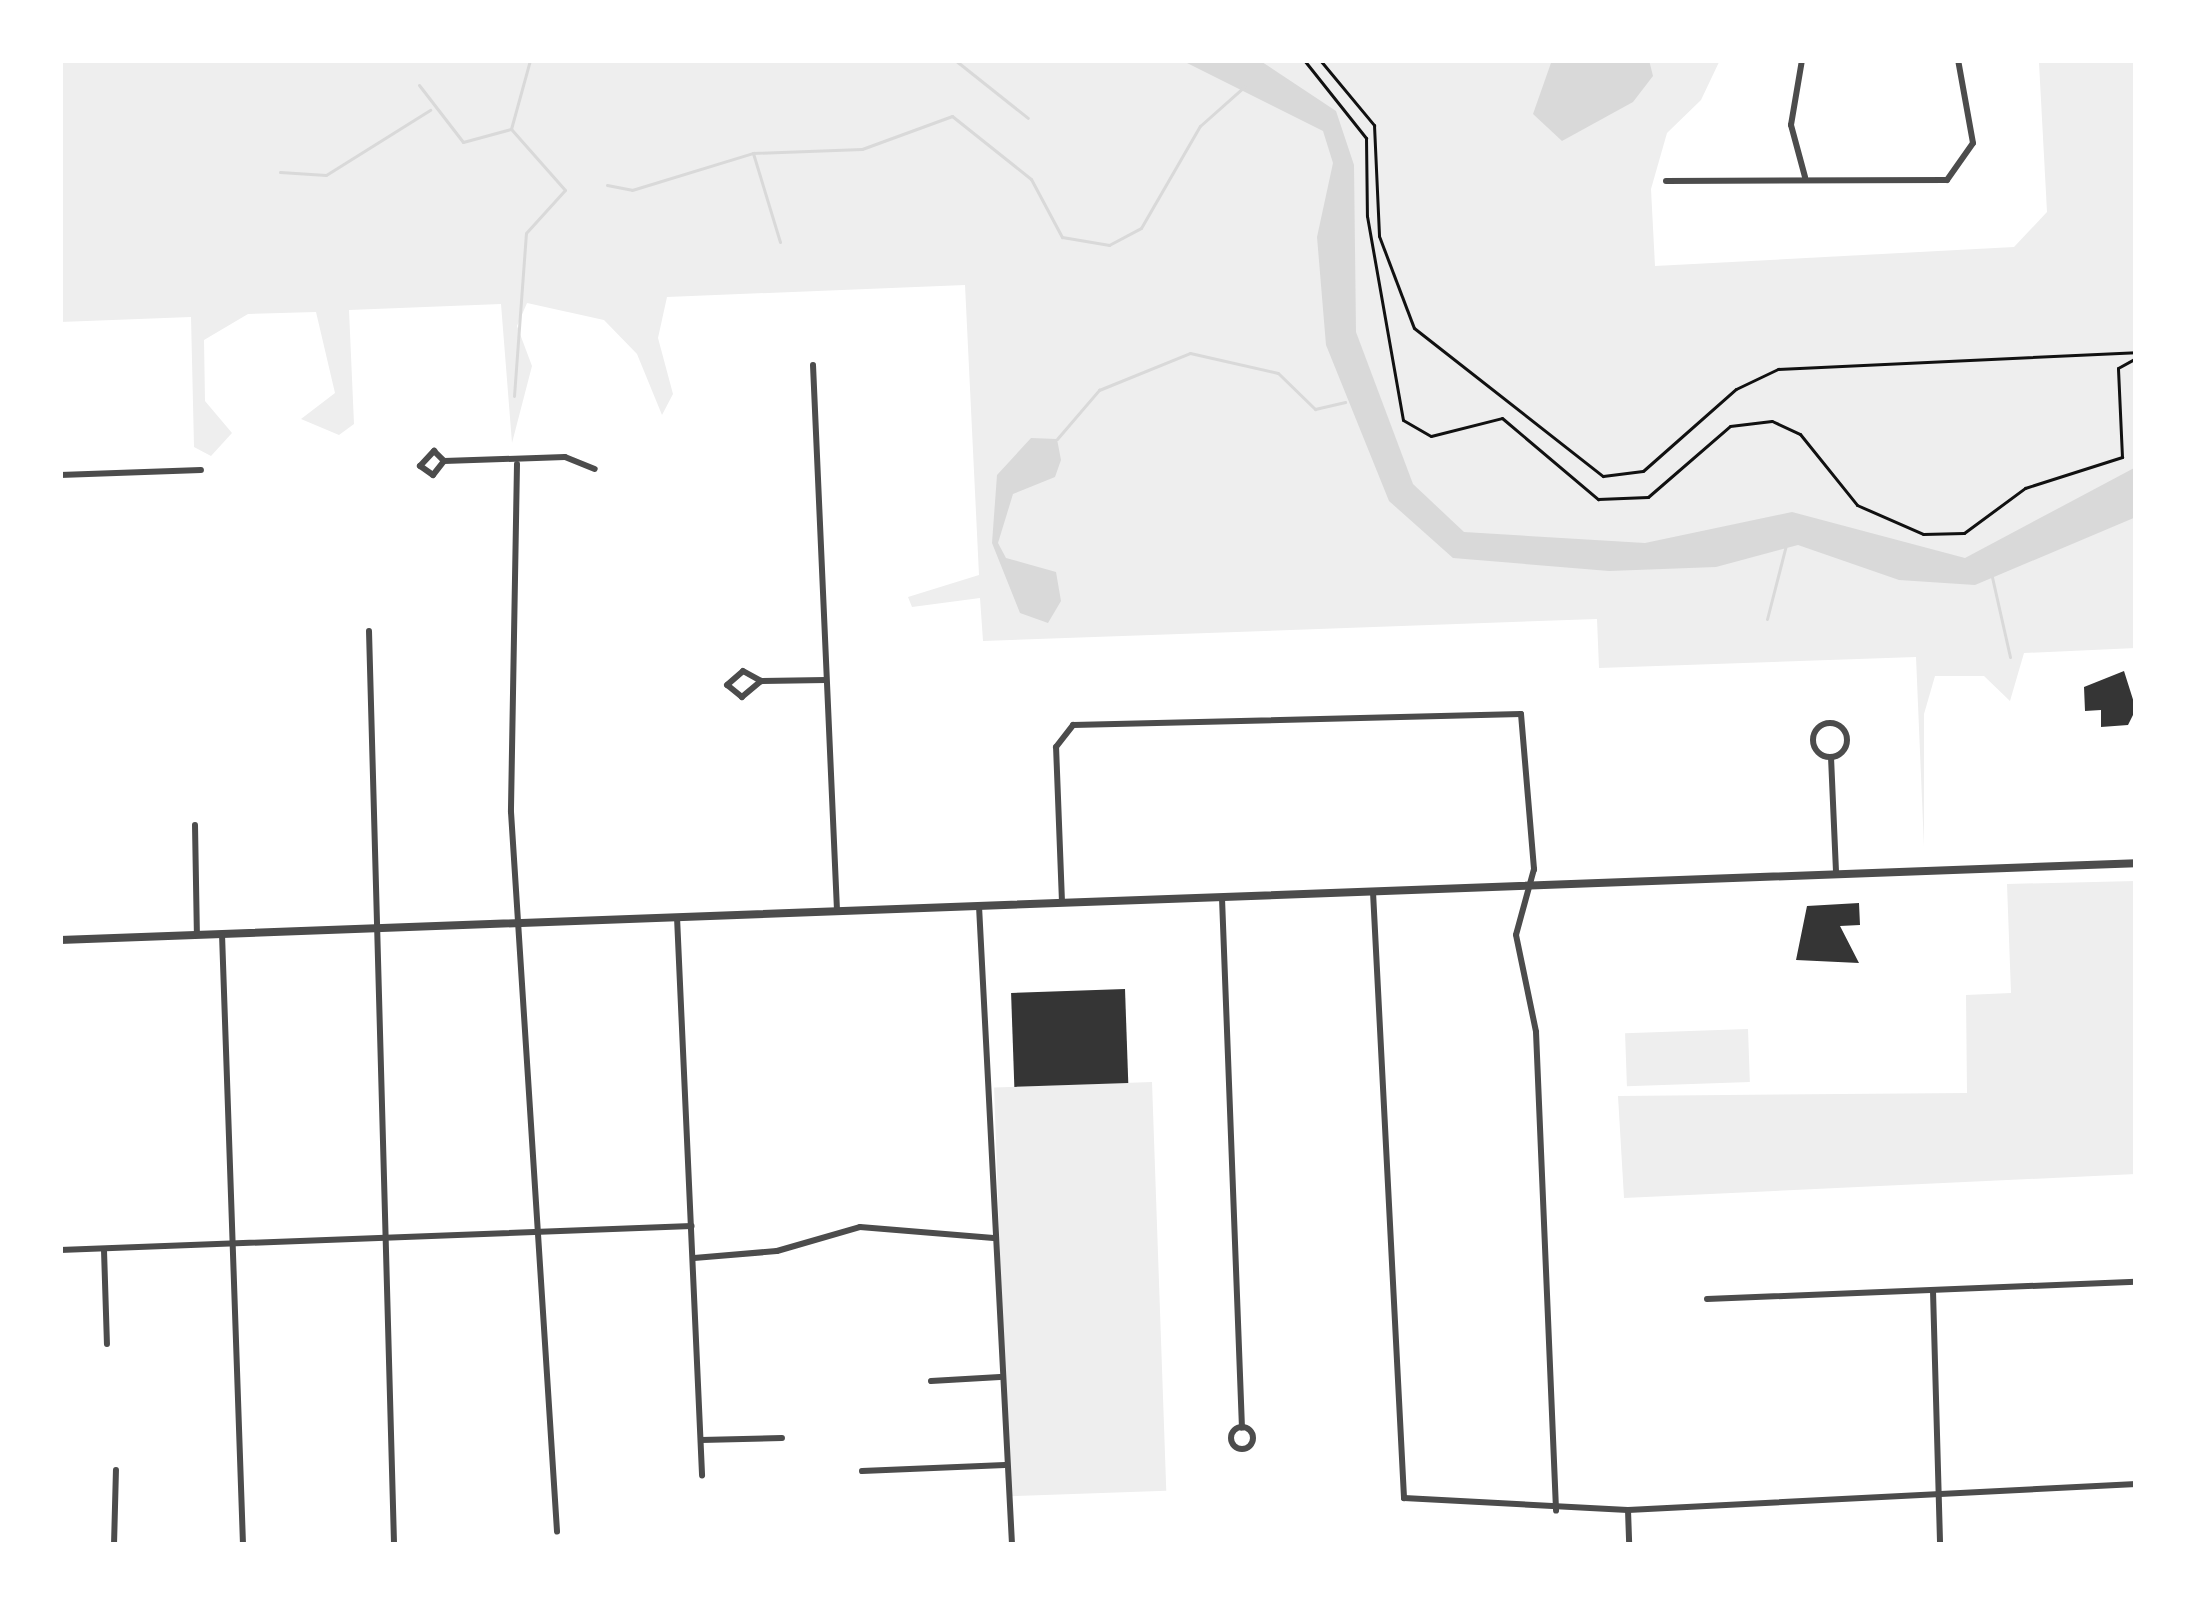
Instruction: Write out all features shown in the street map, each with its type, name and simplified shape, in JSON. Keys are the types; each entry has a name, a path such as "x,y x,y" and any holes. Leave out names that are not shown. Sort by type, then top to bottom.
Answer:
{"street":[{"path":"1802,60 1791,124 1805,177"},
{"path":"1666,181 1805,177 1924,184 1961,173 1973,143 1958,60"},
{"path":"813,364 837,911"},
{"path":"444,461 433,475 420,466 430,451 444,461 517,464 565,457 596,469"},
{"path":"517,464 511,812 522,922 557,1532"},
{"path":"60,476 201,470"},
{"path":"369,632 390,1236 394,1545"},
{"path":"761,681 742,697 727,685 737,671 761,681 826,680"},
{"path":"1062,902 1056,747 1066,728 1516,710 1529,730 1533,885 1516,935 1536,1032 1556,1511"},
{"path":"1831,757 1813,740 1826,723 1846,737 1831,757 1836,874"},
{"path":"195,825 197,934"},
{"path":"60,940 2136,862"},
{"path":"1373,891 1404,1498 1556,1511 1628,1510 2136,1484"},
{"path":"1222,896 1242,1427"},
{"path":"979,906 1012,1545"},
{"path":"677,917 702,1475"},
{"path":"222,934 244,1545"},
{"path":"60,1250 692,1226"},
{"path":"694,1258 777,1251 860,1227 994,1238"},
{"path":"104,1250 107,1344"},
{"path":"1707,1299 2136,1282"},
{"path":"1933,1290 1940,1545"},
{"path":"931,1381 1000,1377"},
{"path":"701,1440 782,1438"},
{"path":"862,1472 1005,1465"},
{"path":"114,1545 116,1470"},
{"path":"1628,1510 1629,1545"}],"path":[{"path":"1304,60 1366,138 1367,216 1403,420 1431,436 1502,418 1598,500 1648,496 1730,425 1772,421 1800,434 1857,505 1923,534 1964,533 2025,488 2122,457 2116,378 2135,355"},
{"path":"1320,60 1374,125 1379,236 1414,328 1603,476 1643,471 1736,389 1778,369 2135,355"}],"shaded area":[{"path":"60,60 1720,60 1701,100 1667,133 1651,189 1655,266 2014,247 2047,212 2039,63 2136,60 2136,648 2024,653 2010,701 1984,676 1935,676 1924,714 1924,847 1916,657 1599,668 1597,619 983,641 980,598 912,607 908,597 979,575 965,285 667,297 658,338 673,394 662,415 637,354 604,320 527,303 517,326 532,366 512,443 501,304 349,310 354,424 339,435 301,419 335,393 316,312 248,314 204,340 205,401 232,433 211,456 194,447 191,317 60,322"},
{"path":"1181,60 1259,60 1336,111 1354,165 1356,332 1413,484 1464,532 1645,543 1792,512 1965,558 2136,467 2136,517 1975,585 1899,580 1798,545 1716,567 1609,571 1453,558 1389,501 1326,345 1317,237 1333,163 1323,131"},
{"path":"1552,60 1649,60 1653,76 1633,102 1562,141 1533,114"},
{"path":"1031,438 1057,439 1061,460 1055,477 1013,494 998,543 1006,558 1056,572 1061,601 1048,623 1020,613 992,543 997,475"},
{"path":"2136,881 2136,1174 1624,1198 1618,1096 1967,1093 1966,995 2011,993 2007,884"},
{"path":"1748,1029 1750,1082 1627,1086 1625,1033"},
{"path":"1152,1082 1166,1491 1008,1496 994,1088"}],"building":[{"path":"2124,671 2136,709 2128,725 2101,727 2101,710 2085,711 2084,687"},
{"path":"1859,903 1860,925 1840,926 1859,963 1796,960 1807,906"},
{"path":"1125,989 1128,1083 1014,1087 1011,993"}],"waterway":[{"path":"514,396 526,233 565,190 511,129 530,60"},
{"path":"955,60 1028,118"},
{"path":"419,85 463,142 511,129"},
{"path":"780,242 753,153 862,149 952,116 1031,179 1062,237 1109,245 1141,228 1200,126 1245,86"},
{"path":"280,172 326,175 430,110"},
{"path":"607,185 632,190 753,153"},
{"path":"1057,439 1099,390 1190,353 1278,373 1315,409 1345,402"},
{"path":"1767,619 1786,545"},
{"path":"1992,577 2010,657"}]}
